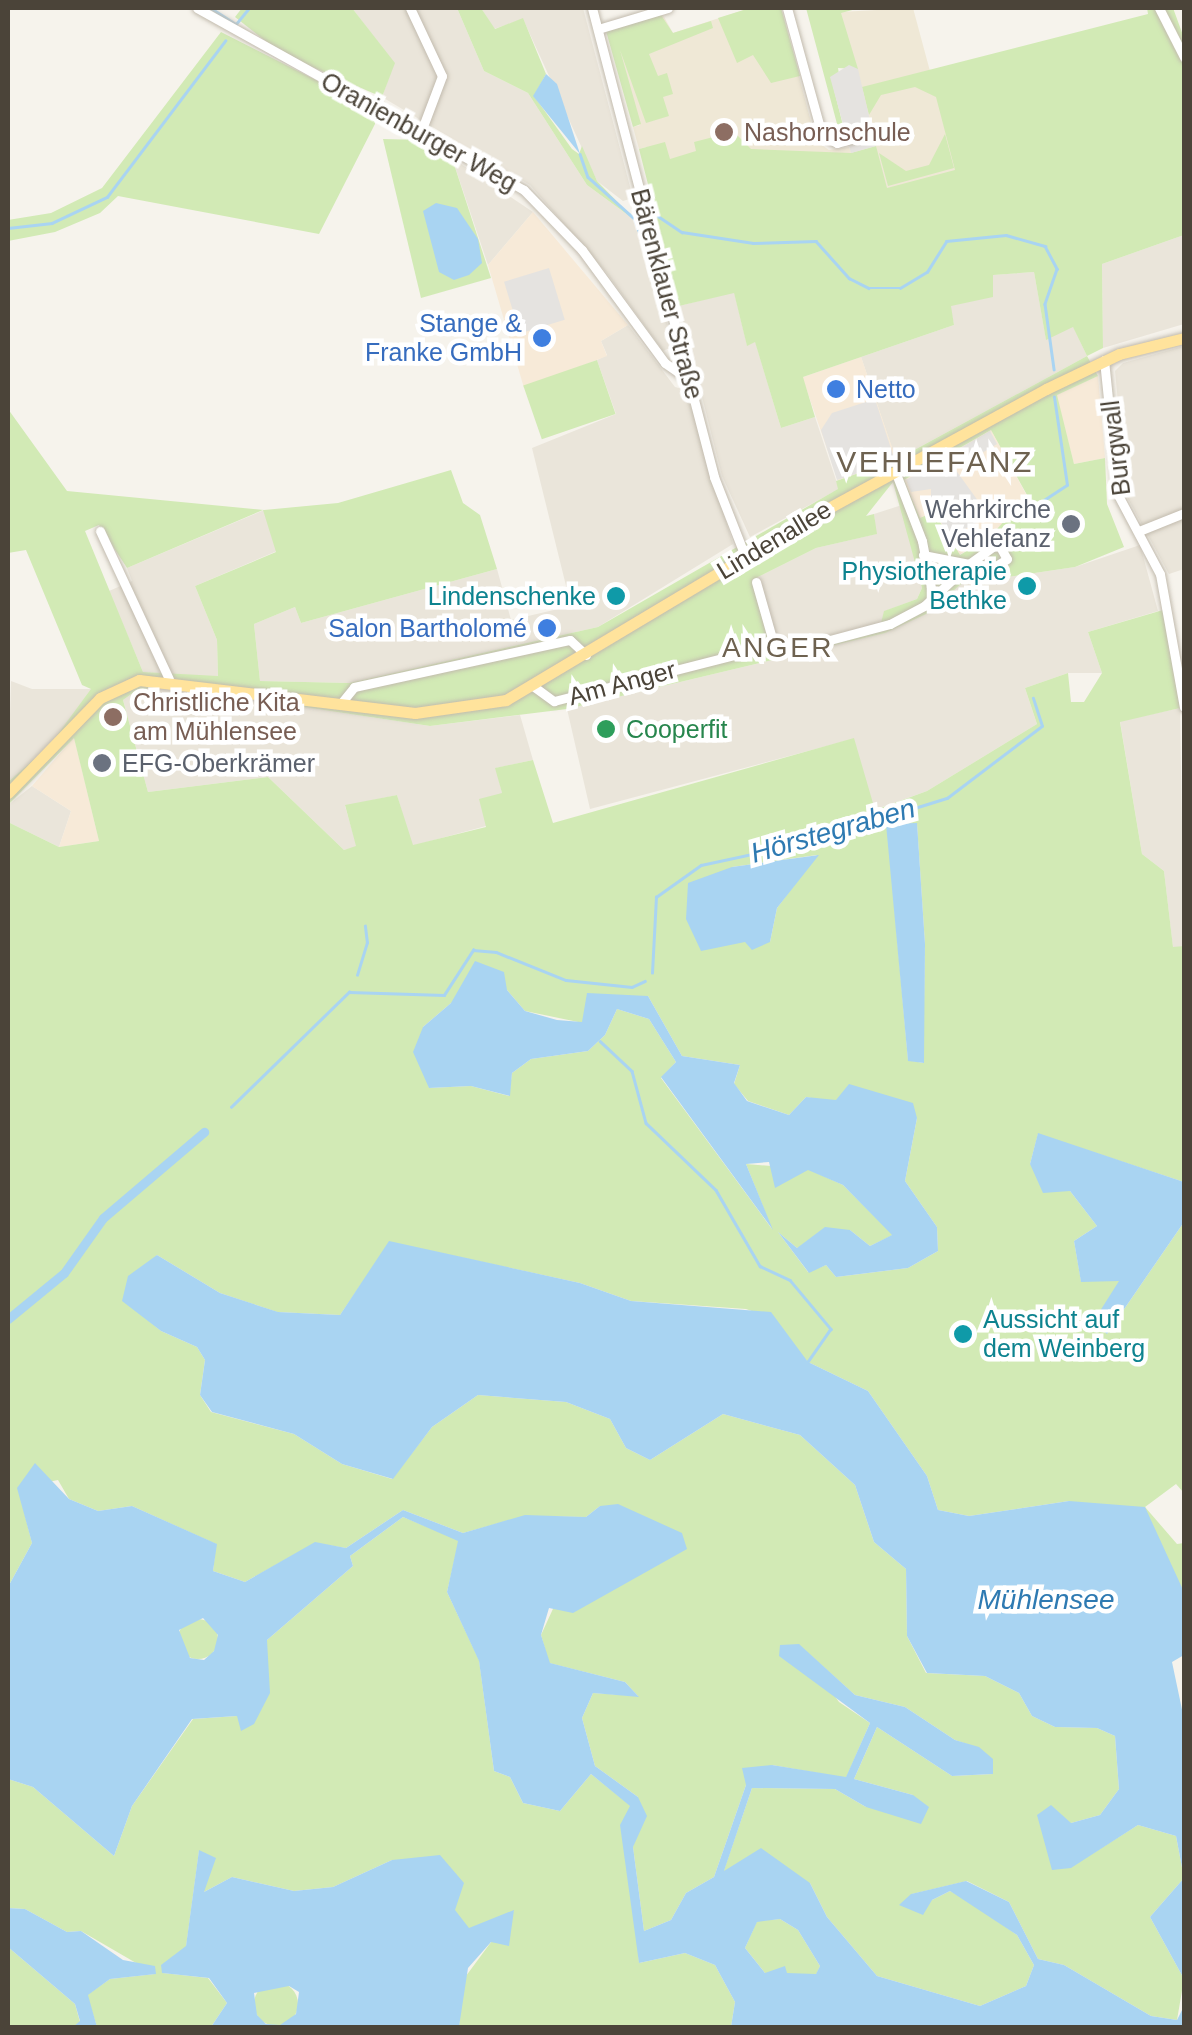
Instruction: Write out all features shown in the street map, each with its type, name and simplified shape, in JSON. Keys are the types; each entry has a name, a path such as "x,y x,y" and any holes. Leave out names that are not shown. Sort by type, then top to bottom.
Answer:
{"main road":[{"name":"Lindenallee","path":"8,793 100,698 139,680 169,679 448,712 506,700 895,471 1104,360 1184,338"}],"street":[{"name":"Oranienburger Weg","path":"198,8 280,60 422,129 524,190 582,250 665,363 690,380"},
{"path":"410,8 442,76 422,129"},
{"name":"Bärenklauer Straße","path":"592,8 714,477 746,556"},
{"path":"598,29 668,8"},
{"path":"787,8 822,135 837,144 862,136"},
{"path":"1160,8 1184,57"},
{"name":"Burgwall","path":"1104,360 1118,494 1160,574 1184,707"},
{"path":"895,471 933,598"},
{"name":"Burgwall","path":"1140,531 1184,513"},
{"path":"100,531 169,679"},
{"name":"Am Anger","path":"533,686 554,700 774,644 811,644 890,624 933,598 969,564 922,555"},
{"path":"756,582 774,644"},
{"path":"342,702 354,687 570,640 586,654"}],"shaded area":[{"path":"352,8 457,8 484,71 528,93 587,185 636,221 674,346 663,351 606,272 530,185 382,97 394,63"},
{"path":"481,8 583,8 633,198 623,201 597,181 523,19 494,29"},
{"name":"Nashornschule","path":"750,8 781,8 816,141 829,150 849,147 851,152 875,146 879,135 870,127 840,12 913,8 959,179 996,196 674,180 646,147 639,149 633,127 640,125 615,33 663,15 673,33"},
{"path":"849,65 858,69 876,146 851,153 830,77"},
{"path":"452,158 533,212 488,265"},
{"path":"533,212 628,325 601,341 607,356 524,388 488,265"},
{"path":"1184,235 1184,324 1103,348 1102,264"},
{"path":"549,268 565,320 520,333 504,282"},
{"path":"1034,272 1046,339 1073,326 1087,356 896,460 861,357 954,325 950,306 993,275"},
{"path":"734,292 747,345 755,341 781,428 815,417 839,489 750,537 722,476 679,306"},
{"path":"628,325 675,387 686,390 733,544 598,627 349,683 260,681 254,624 295,607 301,623 497,569 511,620 571,606 532,448 616,414 597,360 607,355 601,341"},
{"path":"1184,346 1184,569 1169,574 1127,497 1115,371 1123,363"},
{"path":"861,357 896,460 838,480 802,377"},
{"path":"1098,376 1105,458 1074,464 1056,395"},
{"path":"875,399 895,461 837,480 821,430 832,413"},
{"path":"991,430 1027,496 990,537 959,555 934,513 920,519 904,480"},
{"path":"990,431 997,444 955,469 989,516 950,537 931,505 931,489 911,492 906,480"},
{"path":"902,505 922,588 917,599 885,611 881,623 813,641 769,640 752,580 816,548 876,534 874,514"},
{"path":"264,510 277,551 195,586 217,640 218,677 143,672 109,591 132,581 127,568"},
{"path":"1140,545 1158,611 1088,632 1102,673 1068,673 1025,688 1037,724 927,791 874,810 853,739 590,809 567,709 885,633 961,584 1075,567"},
{"path":"11,681 32,689 92,689 49,746 8,782"},
{"path":"165,686 430,726 520,715 533,760 496,768 502,793 486,826 412,846 397,795 345,806 357,847 344,850 268,777 148,792 123,700 137,690"},
{"path":"1180,708 1184,946 1173,948 1164,871 1142,854 1120,721"},
{"path":"74,737 99,841 59,847 71,811 32,786"},
{"path":"32,786 71,811 59,847 8,822 8,805"}],"green space":[{"path":"242,8 352,8 395,63 382,97 282,54 235,17"},
{"path":"457,8 481,8 495,29 523,18 546,74 534,96 572,149 579,154 582,146 597,181 636,221 587,185 528,93 484,71"},
{"path":"750,8 781,8 800,76 771,83 753,55 737,63 718,18"},
{"path":"806,8 860,8 841,13 858,69 838,68 839,74 831,78 845,133 840,135"},
{"path":"1147,8 1173,8 1184,38 1184,235 1102,264 1103,348 1087,356 1073,327 1046,340 1034,272 993,275 993,297 951,306 954,325 803,377 815,417 781,428 755,342 747,346 734,293 679,306 639,149 665,142 670,159 696,151 694,142 725,134 724,122 751,149 851,153 876,146 887,188 955,170 936,97 915,87 881,95 869,115 862,87 1148,14"},
{"path":"659,12 673,33 711,21 713,28 649,54 658,76 667,73 673,94 663,97 669,116 646,123 620,50 641,124 633,127 606,31"},
{"path":"221,32 375,110 375,124 319,234 118,196 100,213 55,232 8,241 8,220 51,213 102,188"},
{"path":"945,134 954,168 888,186 879,153 906,171 929,165"},
{"path":"383,139 422,140 452,158 491,278 421,298"},
{"path":"1087,356 1098,376 1057,395 1074,464 1105,458 1107,504 1124,547 1075,567 961,584 926,614 885,633 567,709 430,726 165,686 137,690 123,700 148,792 268,777 344,850 356,846 345,805 397,795 413,845 486,827 479,799 502,793 495,768 533,760 553,823 854,738 875,810 927,791 1037,724 1025,688 1068,673 1071,702 1084,702 1102,673 1088,632 1163,610 1180,708 1120,722 1142,854 1164,871 1173,947 1184,946 1184,1182 1038,1134 1030,1164 1070,1191 1097,1226 1074,1241 1081,1281 1120,1281 1107,1334 1184,1222 1184,1493 1176,1484 1145,1507 1177,1544 1184,1543 1184,1592 1069,1501 969,1516 938,1510 927,1476 868,1391 808,1362 763,1315 746,1309 631,1301 580,1283 390,1242 340,1315 277,1312 220,1293 157,1255 123,1300 161,1331 197,1347 205,1360 200,1395 211,1412 294,1434 342,1464 392,1479 432,1427 478,1395 566,1402 610,1419 626,1448 650,1460 723,1414 800,1435 855,1485 874,1542 906,1569 907,1636 926,1673 985,1676 1019,1693 1032,1716 1055,1727 1097,1728 1115,1736 1119,1789 1100,1815 1071,1823 1071,1867 1138,1825 1176,1836 1184,1878 1150,1917 1184,1979 1177,2020 1151,2016 1064,1965 1038,1959 1009,1902 967,1881 912,1894 932,1900 950,1891 969,1901 1017,1935 1034,1965 1026,1986 980,2006 877,1976 827,1917 810,1883 723,1873 752,1788 835,1789 866,1807 913,1795 854,1779 877,1727 952,1776 993,1774 979,1748 955,1740 905,1707 855,1695 798,1644 839,1702 870,1723 846,1778 772,1765 746,1785 714,1877 686,1893 671,1920 644,1931 633,1847 638,1797 595,1766 582,1718 593,1693 638,1696 625,1682 549,1663 541,1635 600,1506 586,1517 525,1516 463,1533 403,1510 346,1548 315,1543 245,1582 213,1571 216,1544 132,1506 98,1511 69,1499 58,1480 18,1488 32,1543 8,1587 8,822 59,847 99,841 74,738 8,805 8,782 49,746 91,689 82,685 26,550 8,553 8,409 67,491 264,510 338,503 451,470 463,503 480,515 497,569 301,623 295,607 254,624 260,681 349,683 598,627 838,489 836,481 896,460","holes":["991,430 1027,495 990,537 960,555 934,512 920,518 904,480","893,482 922,588 917,599 884,611 881,623 813,641 769,640 752,580 816,548 877,534 874,514 866,516","263,510 276,552 195,586 217,640 218,676 143,672 85,531 99,525 127,568","917,824 925,944 923,1063 908,1060 887,825","817,855 777,908 770,942 746,942 732,867","507,990 525,1011 583,1023 648,996 682,1056 740,1065 734,1084 748,1101 789,1115 806,1097 917,1118 905,1181 937,1227 938,1251 908,1268 836,1277 826,1265 808,1272 778,1232 797,1248 850,1230 870,1246 893,1235 843,1185 808,1169 746,1164 772,1229 661,1078 676,1062 649,1019 617,1009 605,1035 588,1051 531,1059 512,1073 509,1096 471,1086 429,1088 423,1027 451,1003"]},
{"path":"597,360 616,414 542,439 523,385"},
{"path":"403,1517 459,1540 447,1592 479,1660 494,1771 510,1777 523,1803 560,1811 591,1774 631,1806 639,1963 685,1953 715,1965 735,2002 731,2027 459,2027 463,1980 514,1911 469,1929 392,1860 333,1887 294,1891 232,1877 202,1893 199,1851 186,1947 163,1973 208,1978 227,2003 211,2027 97,2027 87,1995 110,1979 155,1974 81,1931 67,1932 25,1909 8,1908 8,1779 33,1787 114,1856 132,1806 193,1719 237,1716 267,1663 267,1640 353,1566 350,1556"},
{"path":"198,1619 212,1625 218,1639 212,1653 198,1659 184,1653 178,1639 184,1625"},
{"path":"780,1919 798,1930 820,1966 816,1975 765,1973 745,1948 757,1921"},
{"path":"8,1947 75,2004 80,2022 73,2027 8,2027"},
{"path":"276,1982 291,1989 298,2004 291,2019 276,2026 261,2019 254,2004 261,1989"}],"water":[{"path":"546,74 557,84 580,154 533,96"},
{"path":"436,203 457,208 478,239 482,263 469,275 454,280 439,272 423,211"},
{"path":"917,823 925,944 924,1063 908,1061 886,824"},
{"path":"819,855 777,908 770,942 752,950 745,942 701,951 686,919 688,883 732,867"},
{"path":"475,961 504,972 507,990 525,1011 557,1020 582,1022 587,993 648,996 682,1056 740,1065 734,1083 747,1101 789,1115 806,1097 836,1100 849,1084 913,1103 917,1118 905,1181 937,1227 938,1251 908,1268 836,1277 826,1265 809,1273 778,1232 797,1248 825,1227 850,1230 870,1246 892,1235 843,1185 808,1170 775,1188 769,1162 746,1164 773,1230 661,1077 676,1062 649,1019 617,1009 605,1035 588,1051 531,1059 512,1073 510,1096 471,1086 429,1088 413,1052 423,1027 451,1003"},
{"path":"1038,1133 1184,1182 1184,1222 1107,1334 1093,1322 1119,1281 1081,1282 1074,1241 1097,1226 1070,1191 1043,1193 1030,1164"},
{"name":"Mühlensee","path":"389,1241 580,1283 631,1301 771,1312 808,1362 868,1391 927,1476 938,1510 969,1516 1069,1501 1145,1507 1184,1592 1184,1655 1172,1662 1184,1719 1184,1878 1176,1836 1138,1825 1071,1868 1052,1870 1037,1815 1051,1805 1071,1823 1100,1815 1119,1789 1115,1736 1097,1728 1055,1727 1032,1716 1019,1693 985,1676 927,1673 907,1636 906,1569 874,1542 855,1485 800,1435 723,1414 650,1460 626,1448 610,1419 566,1402 478,1395 432,1427 393,1479 342,1464 294,1434 212,1412 200,1395 205,1360 197,1347 161,1331 122,1301 128,1276 157,1255 220,1293 278,1312 340,1315"},
{"path":"35,1463 69,1499 98,1511 132,1506 217,1544 213,1571 245,1582 315,1542 346,1548 403,1510 463,1533 525,1515 586,1517 600,1506 618,1504 682,1533 687,1549 573,1613 549,1608 541,1635 550,1663 625,1682 639,1697 593,1693 582,1718 595,1766 638,1797 647,1816 633,1847 644,1931 671,1920 686,1893 714,1877 746,1785 742,1768 772,1765 846,1777 870,1723 779,1656 780,1645 799,1644 855,1695 905,1707 955,1740 979,1747 993,1759 993,1774 952,1776 877,1727 854,1779 913,1795 929,1807 921,1824 866,1807 835,1789 752,1788 724,1871 761,1848 810,1883 827,1917 877,1976 980,2006 1026,1986 1034,1965 1017,1935 950,1891 932,1900 923,1915 899,1905 911,1894 966,1881 1009,1902 1038,1959 1064,1965 1151,2016 1177,2020 1184,2006 1184,2027 731,2027 735,2002 715,1965 685,1953 639,1963 620,1825 630,1806 591,1774 560,1811 523,1803 510,1777 494,1771 479,1661 447,1592 458,1541 403,1517 350,1556 353,1566 267,1640 270,1693 254,1724 241,1731 237,1716 192,1719 132,1806 114,1856 33,1787 8,1779 8,1587 32,1543 17,1488","holes":["203,1618 218,1635 214,1651 204,1660 190,1658 179,1630","780,1919 798,1930 820,1966 816,1974 787,1973 785,1966 765,1973 745,1948 757,1922"]},
{"path":"199,1850 216,1858 204,1892 232,1877 294,1891 333,1887 392,1860 440,1855 464,1883 455,1910 469,1928 514,1910 509,1946 491,1942 468,1968 459,2027 211,2027 227,2003 209,1978 162,1973 161,1965 186,1946","holes":["289,1986 299,1992 296,2014 280,2025 266,2024 257,2015 254,1993"]},
{"path":"1184,1878 1184,1979 1150,1917"},
{"path":"8,1908 25,1909 67,1932 81,1931 123,1960 155,1966 156,1974 110,1979 88,1995 97,2027 73,2027 80,2021 75,2004 8,1947"}],"waterway":[{"path":"211,8 236,24 249,8"},
{"path":"8,228 52,223 107,197 225,41"},
{"path":"580,154 588,177 635,219 657,285"},
{"path":"658,216 682,232 753,243 816,241 849,278 869,288 900,288 927,272 946,241 1006,235 1045,246 1057,269 1045,304 1054,369"},
{"path":"1024,513 1067,485 1054,397"},
{"name":"Hörstegraben","path":"652,973 656,897 701,865 799,844 947,798 1042,726 1033,698"},
{"path":"357,975 367,943 365,926"},
{"name":"Hörstegraben","path":"231,1107 349,992 444,995 473,950 496,952 566,980 632,987 645,981"},
{"path":"600,1041 632,1071 646,1123 716,1190 760,1266 790,1280 831,1329 808,1362"},
{"name":"Hörstegraben","path":"8,1319 64,1273 103,1218 204,1132"}],"place":[{"name":"Nashornschule","path":"724,132"},
{"name":"Stange & Franke GmbH","path":"542,338"},
{"name":"Netto","path":"836,389"},
{"name":"Wehrkirche Vehlefanz","path":"1071,524"},
{"name":"Physiotherapie Bethke","path":"1027,586"},
{"name":"Lindenschenke","path":"616,596"},
{"name":"Salon Bartholomé","path":"547,628"},
{"name":"Christliche Kita am Mühlensee","path":"113,717"},
{"name":"Cooperfit","path":"606,729"},
{"name":"EFG-Oberkrämer","path":"102,763"},
{"name":"Aussicht auf dem Weinberg","path":"963,1334"}],"district":[{"name":"VEHLEFANZ","path":"935,462"},
{"name":"ANGER","path":"778,648"}]}
